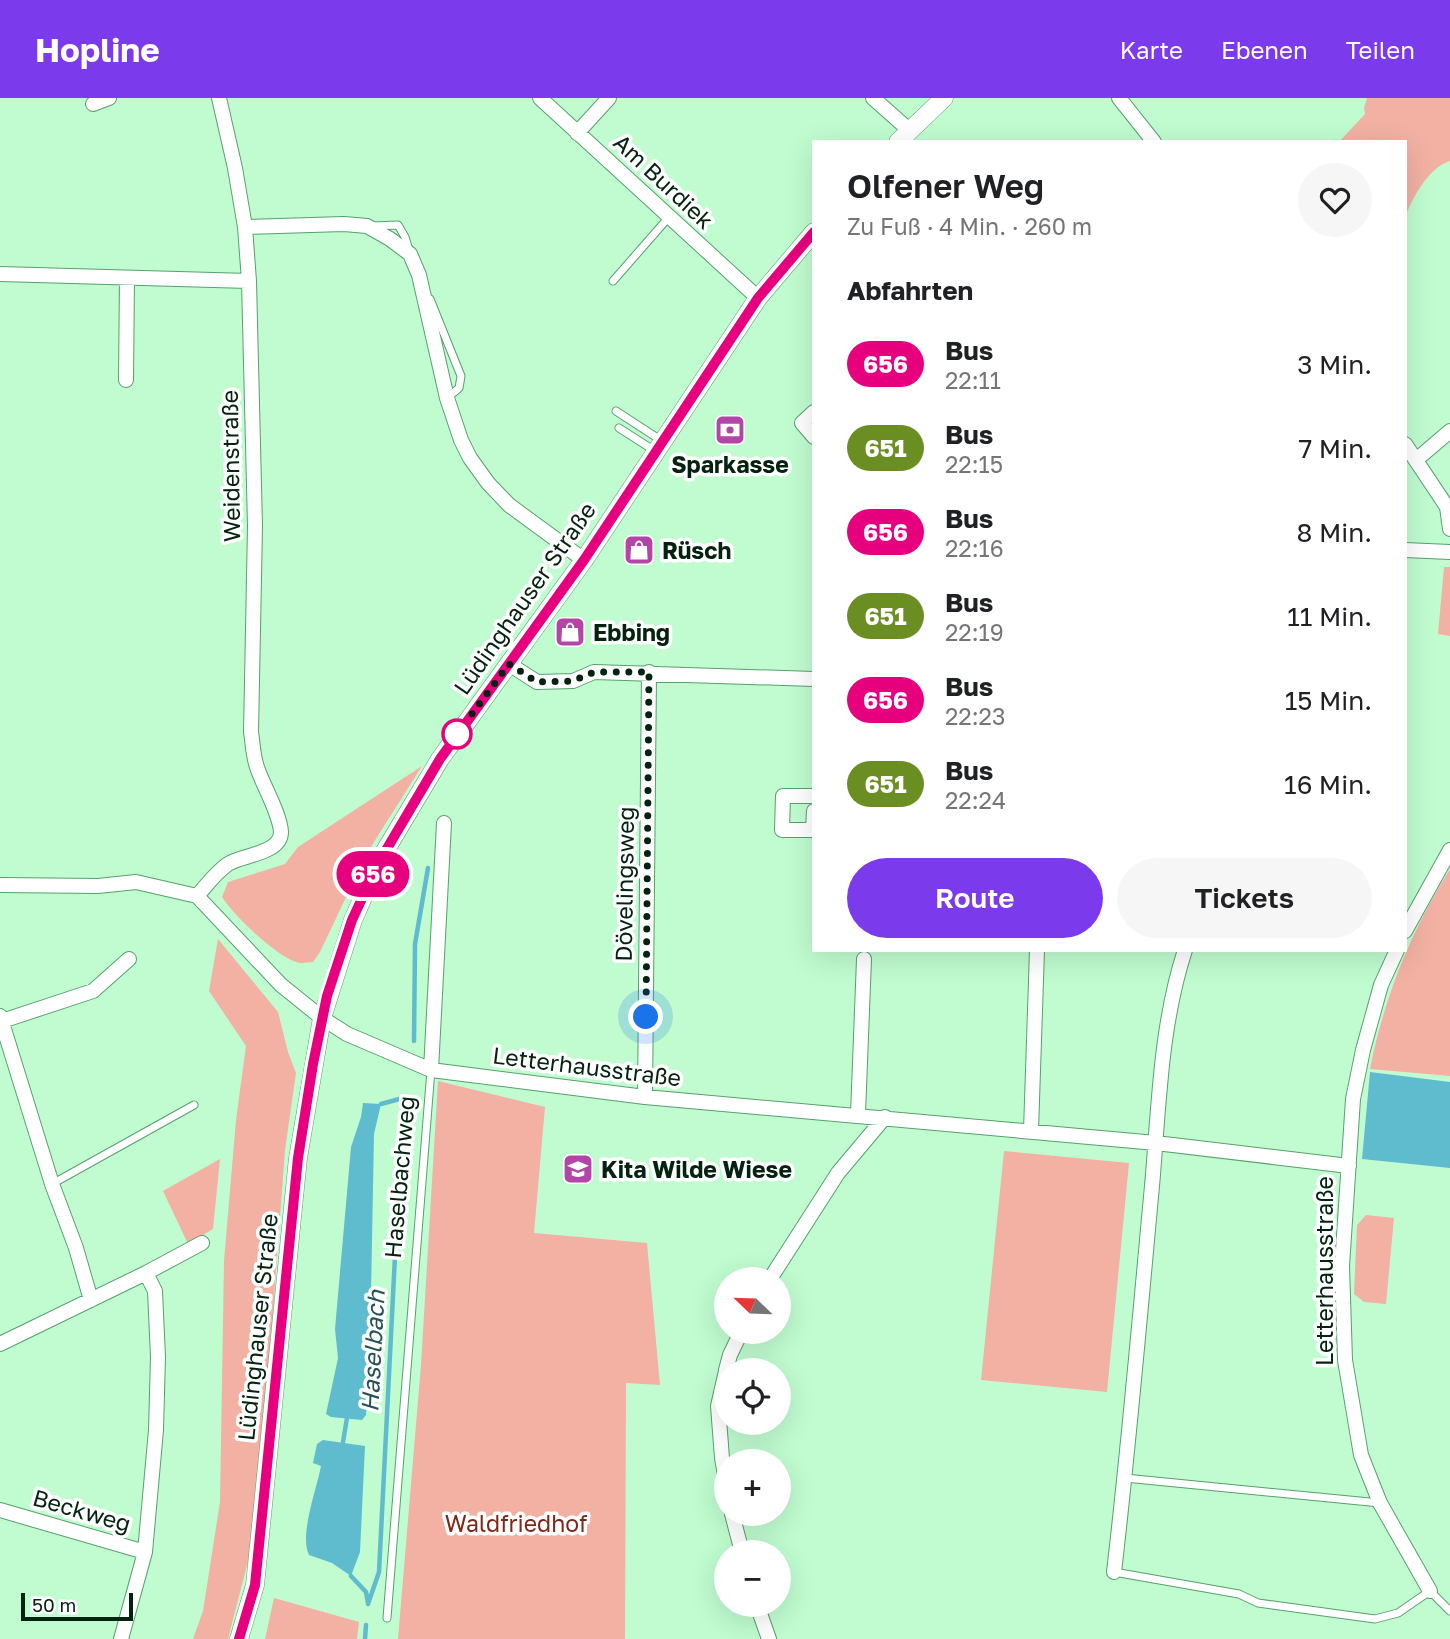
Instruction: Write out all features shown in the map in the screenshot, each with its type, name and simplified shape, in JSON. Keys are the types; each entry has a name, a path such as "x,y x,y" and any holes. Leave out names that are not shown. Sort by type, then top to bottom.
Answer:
{"street":[{"path":"93,104 109,98"},
{"name":"Weidenstraße","path":"197,896 230,862 273,846 281,831 256,766 251,732 255,526 249,281 245,227 219,98"},
{"name":"Am Burdiek","path":"540,98 758,298"},
{"path":"577,133 609,98"},
{"path":"873,98 903,136 944,98"},
{"path":"1119,98 1152,140"},
{"path":"245,227 344,224 367,226 410,254 419,275 447,398 461,440 488,483 509,505 584,560"},
{"name":"Lüdinghauser Straße","path":"239,1639 255,1585 298,1158 322,1018 352,920 379,862 440,759 584,560 758,298 812,234"},
{"path":"0,274 249,281"},
{"path":"126,380 127,278"},
{"path":"812,414 802,423 812,435"},
{"path":"1416,460 1450,431"},
{"path":"1407,447 1447,507 1450,529"},
{"path":"1407,550 1450,552"},
{"path":"509,664 537,682 573,681 594,672 812,679"},
{"name":"Dövelingsweg","path":"645,1097 649,672"},
{"path":"812,796 783,796 782,830 812,830"},
{"name":"Haselbachweg","path":"431,1070 444,823"},
{"path":"1407,927 1450,850"},
{"path":"0,885 98,886 136,881 197,896 281,985 322,1018"},
{"path":"1031,1131 1037,952"},
{"path":"1114,1572 1156,1143 1161,1063 1170,1009 1184,952"},
{"path":"1349,1166 1353,1100 1363,1049 1381,985 1396,952"},
{"path":"91,1300 1,1018 93,991 129,959"},
{"path":"858,1114 864,959"},
{"name":"Letterhausstraße","path":"322,1018 347,1034 431,1070 645,1097 858,1114 973,1128 1156,1143 1349,1166 1342,1266 1345,1360 1362,1455 1380,1503 1430,1591"},
{"path":"778,1267 838,1173 885,1117"},
{"path":"0,1344 202,1243"},
{"path":"145,1273 155,1291 158,1357 156,1430 145,1552"},
{"name":"Beckweg","path":"0,1510 145,1552 121,1639"},
{"path":"761,1617 769,1639"}],"lane":[{"path":"613,281 669,217"},
{"path":"616,411 659,446"},
{"path":"619,428 659,446"},
{"name":"Haselbachweg","path":"387,1618 431,1070"},
{"path":"52,1184 194,1105"},
{"path":"1125,1478 1380,1503"},
{"path":"1114,1572 1239,1594 1258,1603 1375,1619 1398,1613 1430,1591 1450,1611"}],"green space":[{"path":"1367,98 1450,98 1450,161 1428,176 1407,213 1407,140 1341,140 1365,114"},
{"path":"1444,567 1450,567 1450,636 1438,634"},
{"path":"422,766 367,853 313,962 296,962 277,952 245,924 222,897 228,882 285,864 298,847"},
{"path":"1450,869 1450,1076 1370,1069 1391,990 1411,941"},
{"path":"218,939 278,1012 296,1073 285,1150 259,1498 248,1561 228,1639 193,1639 203,1611 220,1502 224,1261 236,1120 246,1046 209,991"},
{"name":"Waldfriedhof","path":"438,1081 545,1107 534,1233 647,1243 660,1385 626,1383 625,1639 398,1639 421,1365"},
{"path":"1004,1151 1129,1163 1107,1392 981,1380"},
{"path":"220,1159 213,1229 188,1244 163,1191"},
{"path":"1366,1215 1394,1218 1386,1304 1364,1302 1354,1294 1357,1225"},
{"path":"274,1598 359,1622 357,1639 265,1639"}],"water":[{"path":"1370,1072 1450,1082 1450,1168 1362,1159"},
{"path":"363,1103 381,1104 374,1134 370,1347 366,1415 362,1420 331,1417 326,1414 338,1358 335,1329 351,1147"},
{"path":"323,1440 365,1446 360,1552 351,1576 332,1563 309,1555 306,1546 307,1524 321,1466 313,1463 317,1444"}],"waterway":[{"name":"Haselbach","path":"414,1041 415,944 428,868"},
{"name":"Haselbach","path":"368,1604 379,1572 403,1098 381,1104"},
{"path":"343,1442 347,1418"},
{"path":"351,1576 366,1592 368,1603"},
{"name":"Haselbach","path":"365,1639 366,1625"}],"bus line":[{"name":"656","path":"239,1639 255,1585 298,1158 322,1018 352,920 379,862 440,759 584,560 758,298 812,234"}],"place":[{"name":"Sparkasse","path":"730,430"},
{"name":"Rüsch","path":"639,550"},
{"name":"Ebbing","path":"570,632"},
{"name":"Kita Wilde Wiese","path":"578,1169"}],"route":[{"path":"457,734 509,664 537,682 573,681 594,672 649,672 646,1017"}]}
